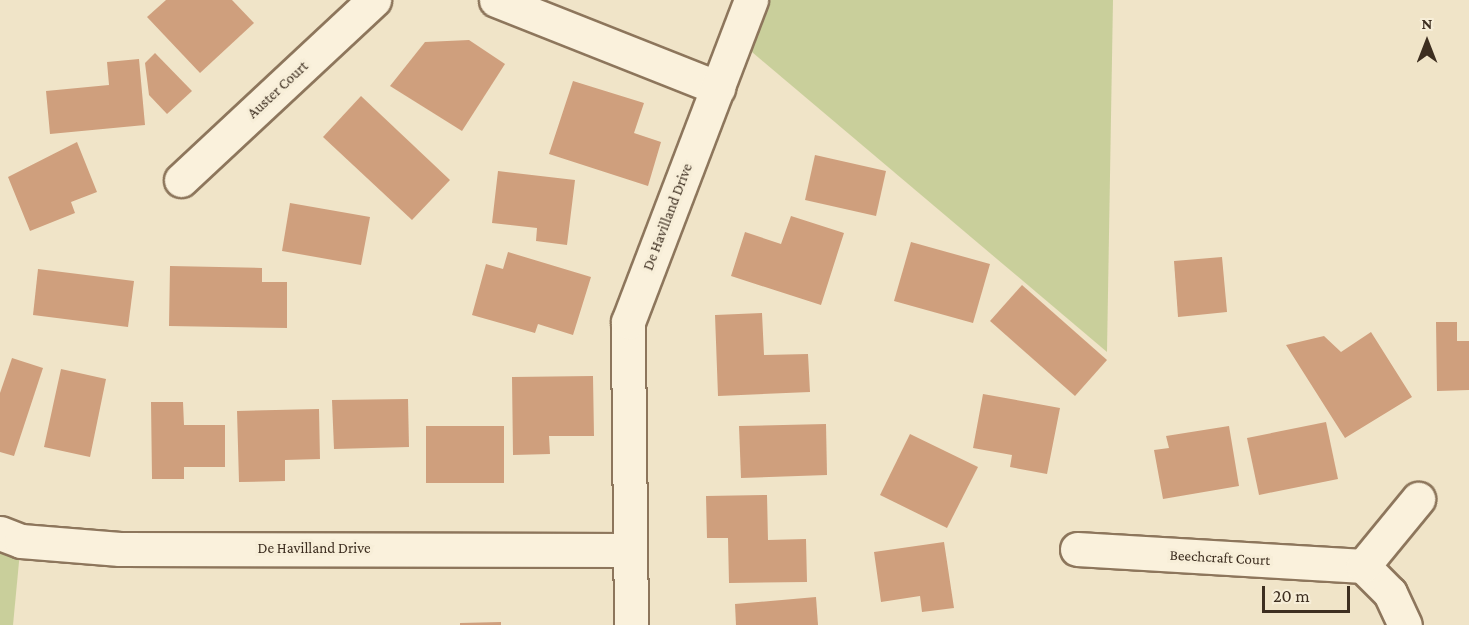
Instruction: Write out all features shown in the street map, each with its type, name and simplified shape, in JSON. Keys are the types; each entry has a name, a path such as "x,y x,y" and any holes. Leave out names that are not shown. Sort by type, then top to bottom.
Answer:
{"street":[{"name":"Auster Court","path":"181,180 374,0"},
{"path":"496,0 718,88"},
{"name":"De Havilland Drive","path":"631,625 628,322 751,0"},
{"path":"1405,625 1390,592 1363,566 1418,499"},
{"name":"De Havilland Drive","path":"0,533 21,541 120,549 630,550"},
{"name":"Beechcraft Court","path":"1077,549 1363,566"}],"green space":[{"path":"751,0 1113,0 1107,352 739,41"},
{"path":"0,533 21,541 13,625 0,625"}],"building":[{"path":"166,0 232,0 254,23 200,73 147,17"},
{"path":"469,40 505,64 462,131 390,86 425,42"},
{"path":"155,53 192,91 167,114 149,95 145,63"},
{"path":"139,59 145,125 50,134 46,91 109,85 107,62"},
{"path":"573,81 644,103 634,133 661,142 648,186 549,154"},
{"path":"361,96 450,180 412,220 323,137"},
{"path":"77,142 97,192 71,202 75,213 30,231 8,177"},
{"path":"815,155 886,171 876,216 805,200"},
{"path":"498,171 575,180 567,245 536,241 537,228 492,223"},
{"path":"290,203 370,217 361,265 282,251"},
{"path":"791,216 844,233 821,305 731,276 745,232 781,244"},
{"path":"911,242 990,264 973,323 894,301"},
{"path":"508,252 591,277 573,335 538,324 535,333 472,315 486,264 503,269"},
{"path":"1222,257 1227,312 1178,317 1174,261"},
{"path":"170,266 262,268 262,282 287,282 287,328 169,326"},
{"path":"38,269 134,281 128,327 33,315"},
{"path":"1022,285 1107,360 1075,396 990,321"},
{"path":"762,313 764,355 808,354 810,392 718,396 715,315"},
{"path":"1436,322 1457,322 1457,341 1469,341 1469,390 1437,391"},
{"path":"1371,332 1412,397 1345,438 1286,345 1324,336 1341,352"},
{"path":"12,358 43,368 14,456 0,452 0,393"},
{"path":"61,369 106,379 90,457 44,447"},
{"path":"593,376 594,436 549,436 550,454 513,455 512,377"},
{"path":"983,394 1060,408 1047,474 1010,467 1012,455 973,448"},
{"path":"408,399 409,447 334,449 332,400"},
{"path":"151,402 183,402 184,425 225,425 225,467 184,467 184,479 152,479"},
{"path":"319,409 320,459 285,460 285,481 239,482 237,411"},
{"path":"1326,422 1338,479 1259,495 1247,438"},
{"path":"826,424 827,475 741,478 739,426"},
{"path":"426,426 504,426 504,483 426,483"},
{"path":"1229,426 1239,486 1163,499 1154,450 1169,448 1166,436"},
{"path":"910,434 978,467 947,528 880,495"},
{"path":"767,495 768,540 806,539 807,582 729,583 728,538 707,538 706,496"},
{"path":"944,542 954,608 922,612 920,596 881,602 874,552"},
{"path":"816,597 818,625 736,625 735,604"},
{"path":"501,622 501,625 460,625 460,623"}]}
